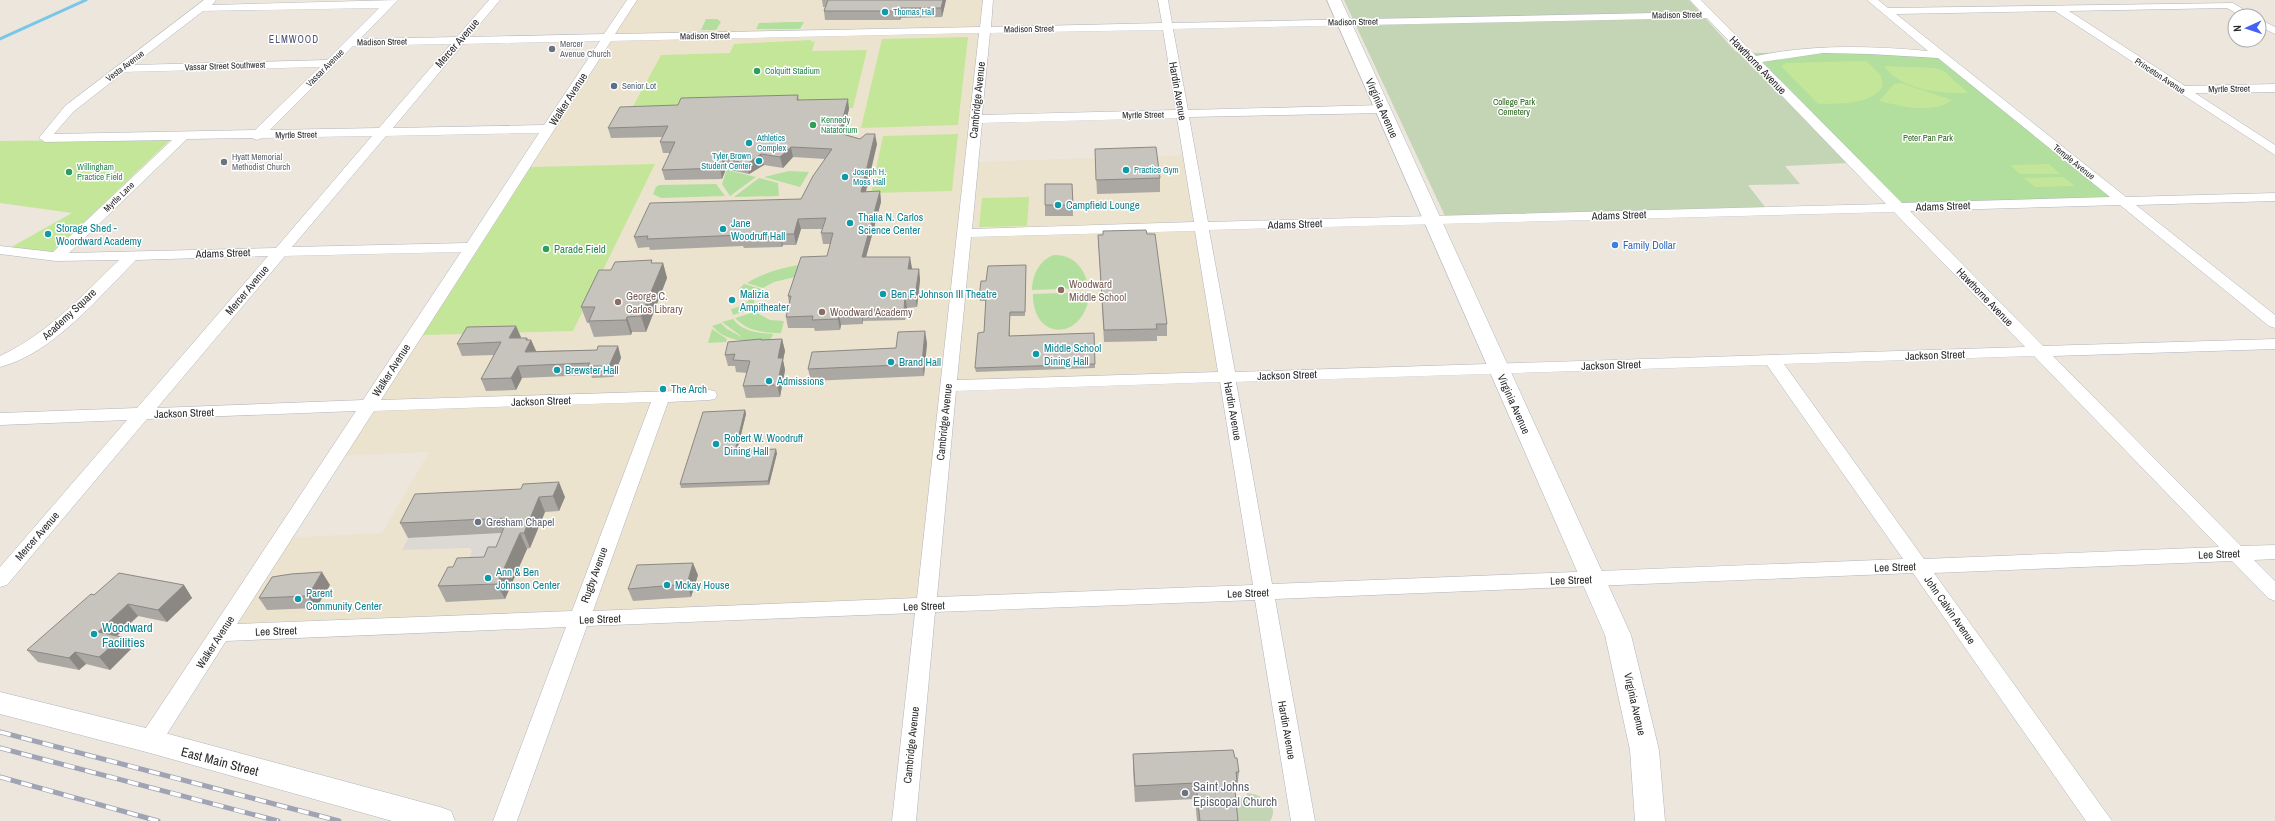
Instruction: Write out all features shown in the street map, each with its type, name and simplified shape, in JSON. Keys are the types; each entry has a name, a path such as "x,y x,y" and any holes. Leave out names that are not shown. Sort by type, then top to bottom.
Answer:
{"main road":[{"name":"Virginia Avenue","path":"1334,0 1618,635 1638,709 1646,755 1650,821"},
{"name":"East Main Street","path":"0,703 150,741 440,821"}],"street":[{"name":"Vesta Avenue","path":"45,138 54,124 69,109 211,0"},
{"name":"Mercer Avenue","path":"0,580 494,0"},
{"name":"Walker Avenue","path":"150,741 371,406 471,247 632,0"},
{"name":"Cambridge Avenue","path":"904,821 947,386 988,0"},
{"name":"Hardin Avenue","path":"1163,0 1303,821"},
{"name":"Hawthorne Avenue","path":"1695,0 2275,593"},
{"name":"Temple Avenue","path":"1872,0 2275,323"},
{"name":"Princeton Avenue","path":"2046,0 2275,152"},
{"path":"200,8 390,2"},
{"name":"Vassar Avenue","path":"257,136 390,2"},
{"path":"1886,11 2229,5 2234,8"},
{"name":"Madison Street","path":"350,43 1709,15"},
{"path":"1753,60 1787,53 1843,50 1941,55"},
{"name":"Vassar Street Southwest","path":"121,69 330,63"},
{"name":"Myrtle Street","path":"2182,90 2275,88"},
{"name":"Myrtle Street","path":"975,119 1383,109"},
{"name":"Myrtle Street","path":"45,138 257,136 548,129"},
{"name":"Myrtle Lane","path":"56,257 182,137"},
{"name":"Adams Street","path":"963,233 2275,197"},
{"name":"Adams Street","path":"0,250 56,257 471,247"},
{"name":"Academy Square","path":"0,362 17,355 47,336 131,256"},
{"name":"Jackson Street","path":"947,386 2275,344"},
{"name":"John Calvin Avenue","path":"1772,360 2100,821"},
{"name":"Jackson Street","path":"0,419 709,395"},
{"name":"Rugby Avenue","path":"505,821 661,397"},
{"name":"Lee Street","path":"220,633 2275,552"}],"shaded area":[{"name":"Woodward Academy","path":"632,0 988,0 970,162 1189,155 1227,377 947,386 925,606 220,633 282,538 382,533 429,452 336,456"},
{"path":"508,533 503,562 468,562 472,551 470,548 402,550 408,538"}],"green space":[{"name":"College Park Cemetery","path":"1344,0 1689,0 1735,51 1741,53 1848,163 1785,166 1800,184 1748,185 1765,207 1445,216"},
{"path":"706,19 717,19 721,22 716,30 701,30"},
{"path":"804,22 800,29 756,29 759,23"},
{"path":"968,37 958,125 861,128 882,39"},
{"name":"Colquitt Stadium","path":"811,40 811,42 815,41 812,51 867,50 853,108 631,110 661,55 730,53 734,44"},
{"name":"Peter Pan Park","path":"1889,52 1934,54 2129,203 1897,210 1748,53"},
{"path":"1866,61 1880,74 1883,86 1871,97 1844,103 1818,104 1781,66 1786,63"},
{"path":"1884,66 1935,68 1944,71 1968,93 1946,93 1922,89 1900,80 1891,74"},
{"path":"1901,83 1952,100 1944,105 1926,108 1906,107 1879,101 1894,84"},
{"path":"958,134 952,191 871,193 883,136"},
{"name":"Willingham Practice Field","path":"171,139 49,256 6,250 72,213 0,203 0,141"},
{"name":"Parade Field","path":"655,164 573,331 423,335 531,167"},
{"path":"2049,164 2060,174 2020,174 2010,165"},
{"path":"727,169 756,177 730,196 722,184"},
{"path":"789,171 809,172 800,187 764,177"},
{"path":"2063,177 2075,186 2035,187 2024,178"},
{"path":"759,178 778,183 779,196 734,197"},
{"path":"716,184 725,196 661,198 653,194 656,187 659,185"},
{"path":"1029,197 1027,226 979,227 982,198"},
{"path":"1054,255 1068,257 1078,264 1084,274 1089,288 1032,290 1033,279 1037,269 1044,261"},
{"path":"799,265 795,277 774,282 763,288 747,283 772,271"},
{"path":"744,284 761,289 754,299 755,308 733,315 731,309 744,305 750,299 748,293 738,290"},
{"path":"1090,292 1086,309 1078,320 1069,327 1059,330 1049,327 1041,321 1035,310 1033,294"},
{"path":"755,312 770,320 784,321 781,333 756,330 745,326 735,318"},
{"path":"733,319 741,327 751,331 773,334 770,341 738,340 724,336 712,326 721,323 727,329 740,336 739,337 741,336 722,322"},
{"path":"712,329 727,339 726,342 708,343"},
{"path":"1247,793 1268,801 1273,810 1273,815 1270,821 1235,821 1232,797 1238,799 1247,796"}],"building":[{"path":"828,0 943,0 941,8 900,8 899,11 824,11"},
{"path":"798,95 797,100 848,99 839,133 860,139 866,134 875,134 861,192 880,191 862,257 910,257 908,269 919,269 915,296 905,296 904,309 861,310 861,313 839,313 838,319 812,320 813,316 786,317 791,296 788,296 801,257 827,256 833,233 821,233 826,218 798,219 794,234 780,234 780,236 741,237 742,235 647,239 648,236 634,237 650,203 801,199 813,176 832,149 791,147 780,157 761,154 747,164 724,158 720,168 662,170 675,142 660,142 668,126 608,128 620,107 678,105 681,98"},
{"path":"1156,147 1160,178 1096,180 1095,149"},
{"path":"1045,184 1072,184 1073,205 1045,205"},
{"path":"1146,230 1147,234 1155,234 1167,324 1156,324 1157,329 1104,330 1098,235 1103,235 1103,231"},
{"path":"652,260 651,263 663,263 641,316 627,317 626,320 589,321 595,307 581,307 599,270 611,270 615,262"},
{"path":"1026,265 1025,312 1010,312 1009,336 1094,333 1095,364 975,368 978,333 984,332 986,297 979,297 981,281 986,281 988,266"},
{"path":"516,326 509,338 527,338 526,340 531,340 525,352 597,350 598,346 618,346 609,366 588,366 590,363 518,366 511,378 481,379 501,342 457,344 467,327"},
{"path":"925,331 922,364 808,369 812,352 896,348 898,332"},
{"path":"782,339 778,358 783,358 777,385 743,386 750,361 733,360 735,354 725,355 728,342"},
{"name":"Robert W. Woodruff Dining Hall","path":"745,410 735,451 776,449 768,481 680,484 703,412"},
{"path":"559,482 553,496 539,497 524,533 520,533 497,584 438,586 448,567 453,567 457,558 484,557 488,547 496,547 508,518 400,523 415,494 521,489 523,484"},
{"path":"693,563 687,584 628,589 637,565"},
{"path":"322,572 308,596 259,598 272,577"},
{"path":"119,573 184,585 158,610 128,604 98,632 122,637 99,657 75,652 69,658 27,650 91,594 94,595"},
{"name":"Saint Johns Episcopal Church","path":"1233,750 1235,758 1237,758 1239,772 1236,772 1237,781 1234,781 1238,821 1200,821 1196,783 1135,786 1133,754"}],"waterway":[{"path":"0,39 86,0"}],"railway":[{"path":"0,732 339,821"},
{"path":"0,748 278,821"},
{"path":"0,777 158,821"}],"place":[{"name":"Thomas Hall","path":"885,12"},
{"name":"Mercer Avenue Church","path":"552,49"},
{"name":"Colquitt Stadium","path":"757,71"},
{"name":"Senior Lot","path":"614,86"},
{"name":"Kennedy Natatorium","path":"813,125"},
{"name":"Athletics Complex","path":"749,143"},
{"name":"Tyler Brown Student Center","path":"759,161"},
{"name":"Hyatt Memorial Methodist Church","path":"224,162"},
{"name":"Practice Gym","path":"1126,170"},
{"name":"Willingham Practice Field","path":"69,172"},
{"name":"Joseph H. Moss Hall","path":"845,177"},
{"name":"Campfield Lounge","path":"1058,205"},
{"name":"Thalia N. Carlos Science Center","path":"850,223"},
{"name":"Jane Woodruff Hall","path":"723,229"},
{"name":"Storage Shed - Woordward Academy","path":"48,234"},
{"name":"Family Dollar","path":"1615,245"},
{"name":"Parade Field","path":"546,249"},
{"name":"Woodward Middle School","path":"1061,290"},
{"name":"Ben F. Johnson III Theatre","path":"883,294"},
{"name":"Malizia Ampitheater","path":"732,300"},
{"name":"George C. Carlos Library","path":"618,302"},
{"name":"Woodward Academy","path":"822,312"},
{"name":"Middle School Dining Hall","path":"1036,354"},
{"name":"Brand Hall","path":"891,362"},
{"name":"Brewster Hall","path":"557,370"},
{"name":"Admissions","path":"769,381"},
{"name":"The Arch","path":"663,389"},
{"name":"Robert W. Woodruff Dining Hall","path":"716,444"},
{"name":"Gresham Chapel","path":"478,522"},
{"name":"Ann & Ben Johnson Center","path":"488,578"},
{"name":"Mckay House","path":"667,585"},
{"name":"Parent Community Center","path":"298,599"},
{"name":"Woodward Facilities","path":"94,634"},
{"name":"Saint Johns Episcopal Church","path":"1185,793"}],"district":[{"name":"ELMWOOD","path":"294,39"}]}
